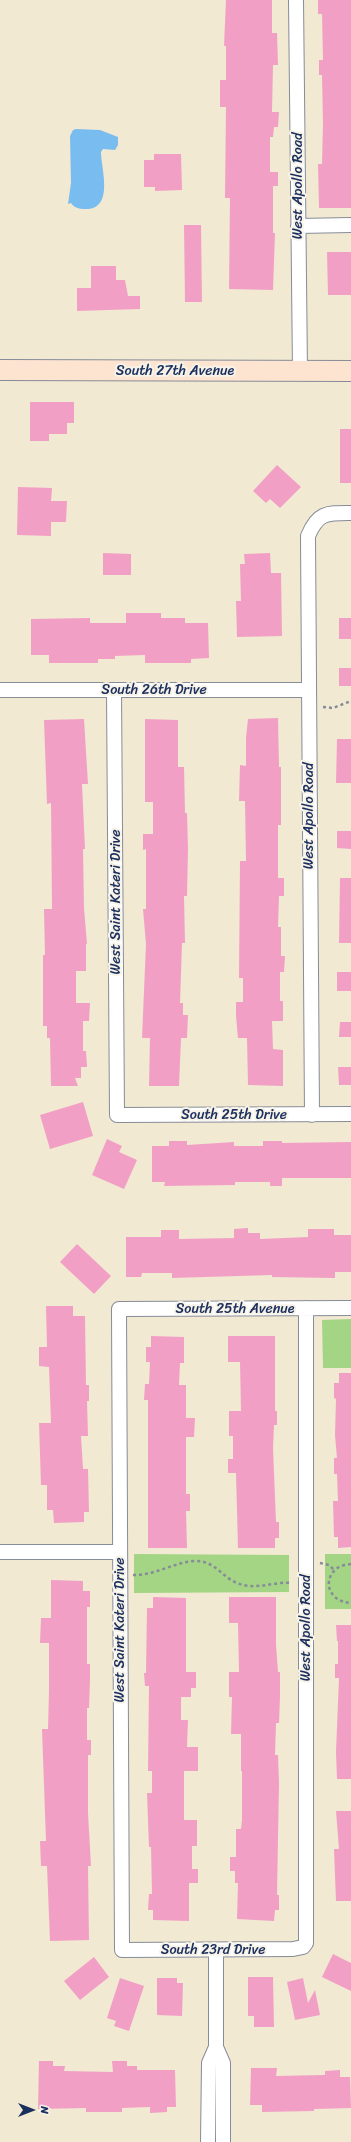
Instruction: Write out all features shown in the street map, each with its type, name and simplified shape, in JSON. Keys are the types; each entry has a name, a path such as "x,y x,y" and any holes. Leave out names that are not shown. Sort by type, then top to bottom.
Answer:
{"main road":[{"name":"South 27th Avenue","path":"0,370 351,371"}],"street":[{"name":"West Apollo Road","path":"296,0 300,371"},
{"path":"298,226 351,225"},
{"name":"West Apollo Road","path":"312,1114 308,536 317,519 324,515 333,513 351,513"},
{"name":"South 26th Drive","path":"0,690 308,690"},
{"name":"West Saint Kateri Drive","path":"114,690 117,1115"},
{"name":"South 25th Drive","path":"117,1115 351,1114"},
{"name":"West Apollo Road","path":"303,1947 307,1938 306,1308"},
{"name":"South 25th Avenue","path":"119,1309 351,1308"},
{"name":"West Saint Kateri Drive","path":"119,1309 122,1950"},
{"path":"0,1552 120,1552"},
{"name":"South 23rd Drive","path":"122,1950 293,1949 303,1947"},
{"path":"208,2142 209,2063 216,2047 216,1950"},
{"path":"216,2047 223,2063 223,2142"}],"path":[{"path":"308,706 333,708 351,701"},
{"path":"120,1575 140,1576 182,1563 196,1561 207,1562 235,1583 245,1586 259,1587 290,1582 306,1585"},
{"path":"320,1562 329,1565 335,1571"},
{"path":"351,1564 340,1567 335,1571 329,1583 331,1594 337,1601 351,1603"}],"green space":[{"path":"351,1319 351,1368 323,1368 322,1320"},
{"path":"134,1554 289,1555 289,1592 134,1593"},
{"path":"325,1554 351,1554 351,1609 325,1609"}],"water":[{"path":"73,130 100,130 118,137 118,145 115,150 103,149 101,152 104,177 104,194 101,202 96,207 88,209 76,208 71,203 68,204 71,183 70,136"}],"building":[{"path":"226,0 272,0 272,33 277,33 278,65 273,65 272,112 279,112 278,127 274,127 273,137 270,137 270,172 278,172 278,186 273,186 273,233 275,233 273,290 229,289 230,198 225,198 226,107 220,107 220,80 226,80 226,46 224,46"},
{"path":"318,0 351,0 351,208 319,208 318,164 322,164 323,123 322,75 319,75 319,60 323,60 322,14 318,14"},
{"path":"154,154 181,154 182,190 155,191 155,187 144,187 144,160 154,160"},
{"path":"184,225 201,225 202,302 185,302"},
{"path":"327,252 351,252 351,295 328,295"},
{"path":"91,266 116,266 116,280 125,280 128,296 140,296 140,309 77,311 77,288 91,288"},
{"path":"30,402 74,402 74,423 67,423 67,434 49,434 49,441 30,441"},
{"path":"340,429 351,429 351,483 340,483"},
{"path":"277,465 301,487 280,508 270,499 266,503 253,491"},
{"path":"18,487 52,488 51,501 67,501 66,522 51,522 51,536 17,535"},
{"path":"103,553 131,554 131,575 103,575"},
{"path":"270,553 271,573 281,573 282,636 237,637 236,601 241,601 240,564 245,564 244,554"},
{"path":"126,613 161,613 161,618 185,618 185,623 208,623 209,658 191,659 191,663 145,663 145,655 115,656 115,659 98,659 98,663 49,663 49,655 31,655 31,619 90,618 90,623 126,623"},
{"path":"339,618 351,618 351,639 339,639"},
{"path":"339,668 351,668 351,686 339,686"},
{"path":"278,718 279,767 281,767 281,825 278,825 278,878 284,878 284,896 279,896 278,927 281,927 281,956 285,956 284,972 280,972 280,1001 283,1001 283,1021 272,1021 273,1049 283,1050 283,1086 248,1085 247,1038 238,1038 236,1016 236,1002 243,1002 243,978 239,978 240,861 246,861 245,801 239,801 240,765 246,766 248,719"},
{"path":"84,719 88,784 82,784 85,849 83,849 84,908 87,944 86,971 76,971 76,1003 90,1003 89,1021 83,1021 83,1051 86,1051 87,1067 81,1067 81,1078 75,1078 78,1086 51,1086 50,1038 47,1038 47,1026 43,1026 43,955 45,955 44,909 52,909 51,803 47,804 44,720"},
{"path":"145,719 178,720 178,767 184,767 185,813 187,813 188,849 187,896 184,896 185,943 182,943 180,1003 183,1003 183,1015 188,1015 187,1038 181,1038 179,1086 149,1086 150,1038 142,1038 146,944 143,909 146,909 146,849 143,850 143,834 153,834 153,802 145,802"},
{"path":"337,739 351,739 351,783 336,783"},
{"path":"337,831 351,831 351,849 337,848"},
{"path":"340,878 351,878 351,943 339,943"},
{"path":"337,972 351,972 351,991 337,991"},
{"path":"340,1022 351,1022 351,1037 339,1037"},
{"path":"338,1067 351,1067 351,1085 339,1085"},
{"path":"83,1102 93,1136 50,1149 40,1115"},
{"path":"107,1139 122,1146 119,1152 137,1160 124,1189 92,1175"},
{"path":"169,1141 187,1141 187,1145 234,1142 234,1146 263,1146 263,1141 282,1141 282,1143 351,1142 351,1178 282,1178 282,1186 270,1186 270,1182 235,1182 235,1185 164,1186 165,1182 152,1182 152,1146 169,1146"},
{"path":"248,1228 248,1233 260,1233 260,1239 308,1237 308,1229 334,1229 334,1235 351,1235 351,1272 335,1272 335,1278 272,1277 272,1275 172,1278 172,1273 142,1273 141,1277 126,1277 126,1237 161,1237 161,1230 179,1230 179,1239 234,1238 234,1229"},
{"path":"77,1244 111,1276 94,1294 60,1262"},
{"path":"46,1306 73,1306 73,1316 85,1316 86,1385 89,1385 89,1401 87,1401 88,1436 81,1436 83,1469 88,1469 89,1512 84,1512 84,1522 54,1523 53,1510 47,1510 47,1485 41,1485 39,1423 51,1423 49,1367 39,1366 39,1347 47,1347"},
{"path":"151,1336 184,1337 184,1363 180,1363 179,1385 186,1385 186,1418 195,1418 194,1437 186,1437 186,1494 190,1494 190,1511 186,1511 187,1548 148,1548 148,1400 144,1400 145,1384 149,1384 150,1362 146,1362 146,1347 151,1347"},
{"path":"228,1336 275,1336 275,1411 277,1411 277,1425 274,1425 273,1448 276,1522 279,1522 279,1538 275,1538 275,1548 238,1548 236,1473 228,1473 228,1459 233,1459 233,1436 229,1436 229,1411 241,1411 240,1362 228,1362"},
{"path":"339,1373 351,1373 351,1547 338,1548 338,1537 334,1537 333,1501 338,1501 337,1474 334,1474 334,1458 337,1458 335,1435 336,1399 334,1398 334,1383 339,1383"},
{"path":"51,1580 83,1581 83,1591 90,1591 90,1607 87,1607 87,1664 90,1664 90,1680 89,1708 87,1708 87,1740 91,1740 91,1755 88,1755 88,1813 91,1866 88,1866 89,1940 50,1941 47,1866 41,1866 40,1841 46,1841 42,1729 48,1729 49,1643 40,1643 41,1618 51,1618"},
{"path":"153,1597 186,1598 186,1672 196,1672 196,1688 191,1688 191,1697 181,1697 181,1720 188,1720 187,1747 198,1747 198,1771 184,1771 184,1820 197,1820 197,1846 192,1846 192,1869 198,1869 198,1883 189,1883 189,1921 153,1920 153,1910 148,1910 149,1894 152,1894 151,1847 149,1847 147,1793 152,1793 152,1771 148,1771 149,1686 145,1686 144,1673 146,1673 147,1608 153,1608"},
{"path":"229,1597 276,1597 276,1645 278,1672 280,1672 279,1723 276,1723 275,1755 278,1755 279,1783 277,1895 279,1895 279,1910 275,1910 274,1921 237,1919 238,1883 235,1883 235,1871 230,1871 230,1857 236,1857 236,1829 241,1829 242,1771 241,1734 231,1734 232,1697 229,1697 229,1672 239,1672 238,1623 229,1623"},
{"path":"336,1625 351,1625 351,1779 337,1779 336,1752 339,1678 335,1678 335,1664 338,1664"},
{"path":"336,1811 351,1811 351,1901 336,1901 334,1849 339,1849"},
{"path":"333,1954 351,1963 351,1991 322,1977"},
{"path":"94,1957 109,1977 80,2000 64,1981"},
{"path":"248,1977 273,1977 274,2027 254,2027 254,2016 248,2016"},
{"path":"120,1978 144,1986 129,2031 114,2026 116,2021 107,2018"},
{"path":"157,1978 177,1978 177,1983 183,1983 182,2016 157,2015"},
{"path":"303,1978 308,2003 315,1990 320,2015 295,2020 287,1982"},
{"path":"39,2061 53,2061 53,2066 65,2066 64,2071 113,2072 112,2061 127,2061 127,2066 137,2066 137,2070 175,2070 176,2107 167,2107 167,2112 150,2113 150,2107 122,2108 122,2112 86,2112 86,2108 38,2109"},
{"path":"251,2068 277,2068 276,2076 325,2075 325,2071 340,2070 340,2077 350,2077 351,2108 314,2109 314,2111 262,2112 262,2105 250,2105"}]}
